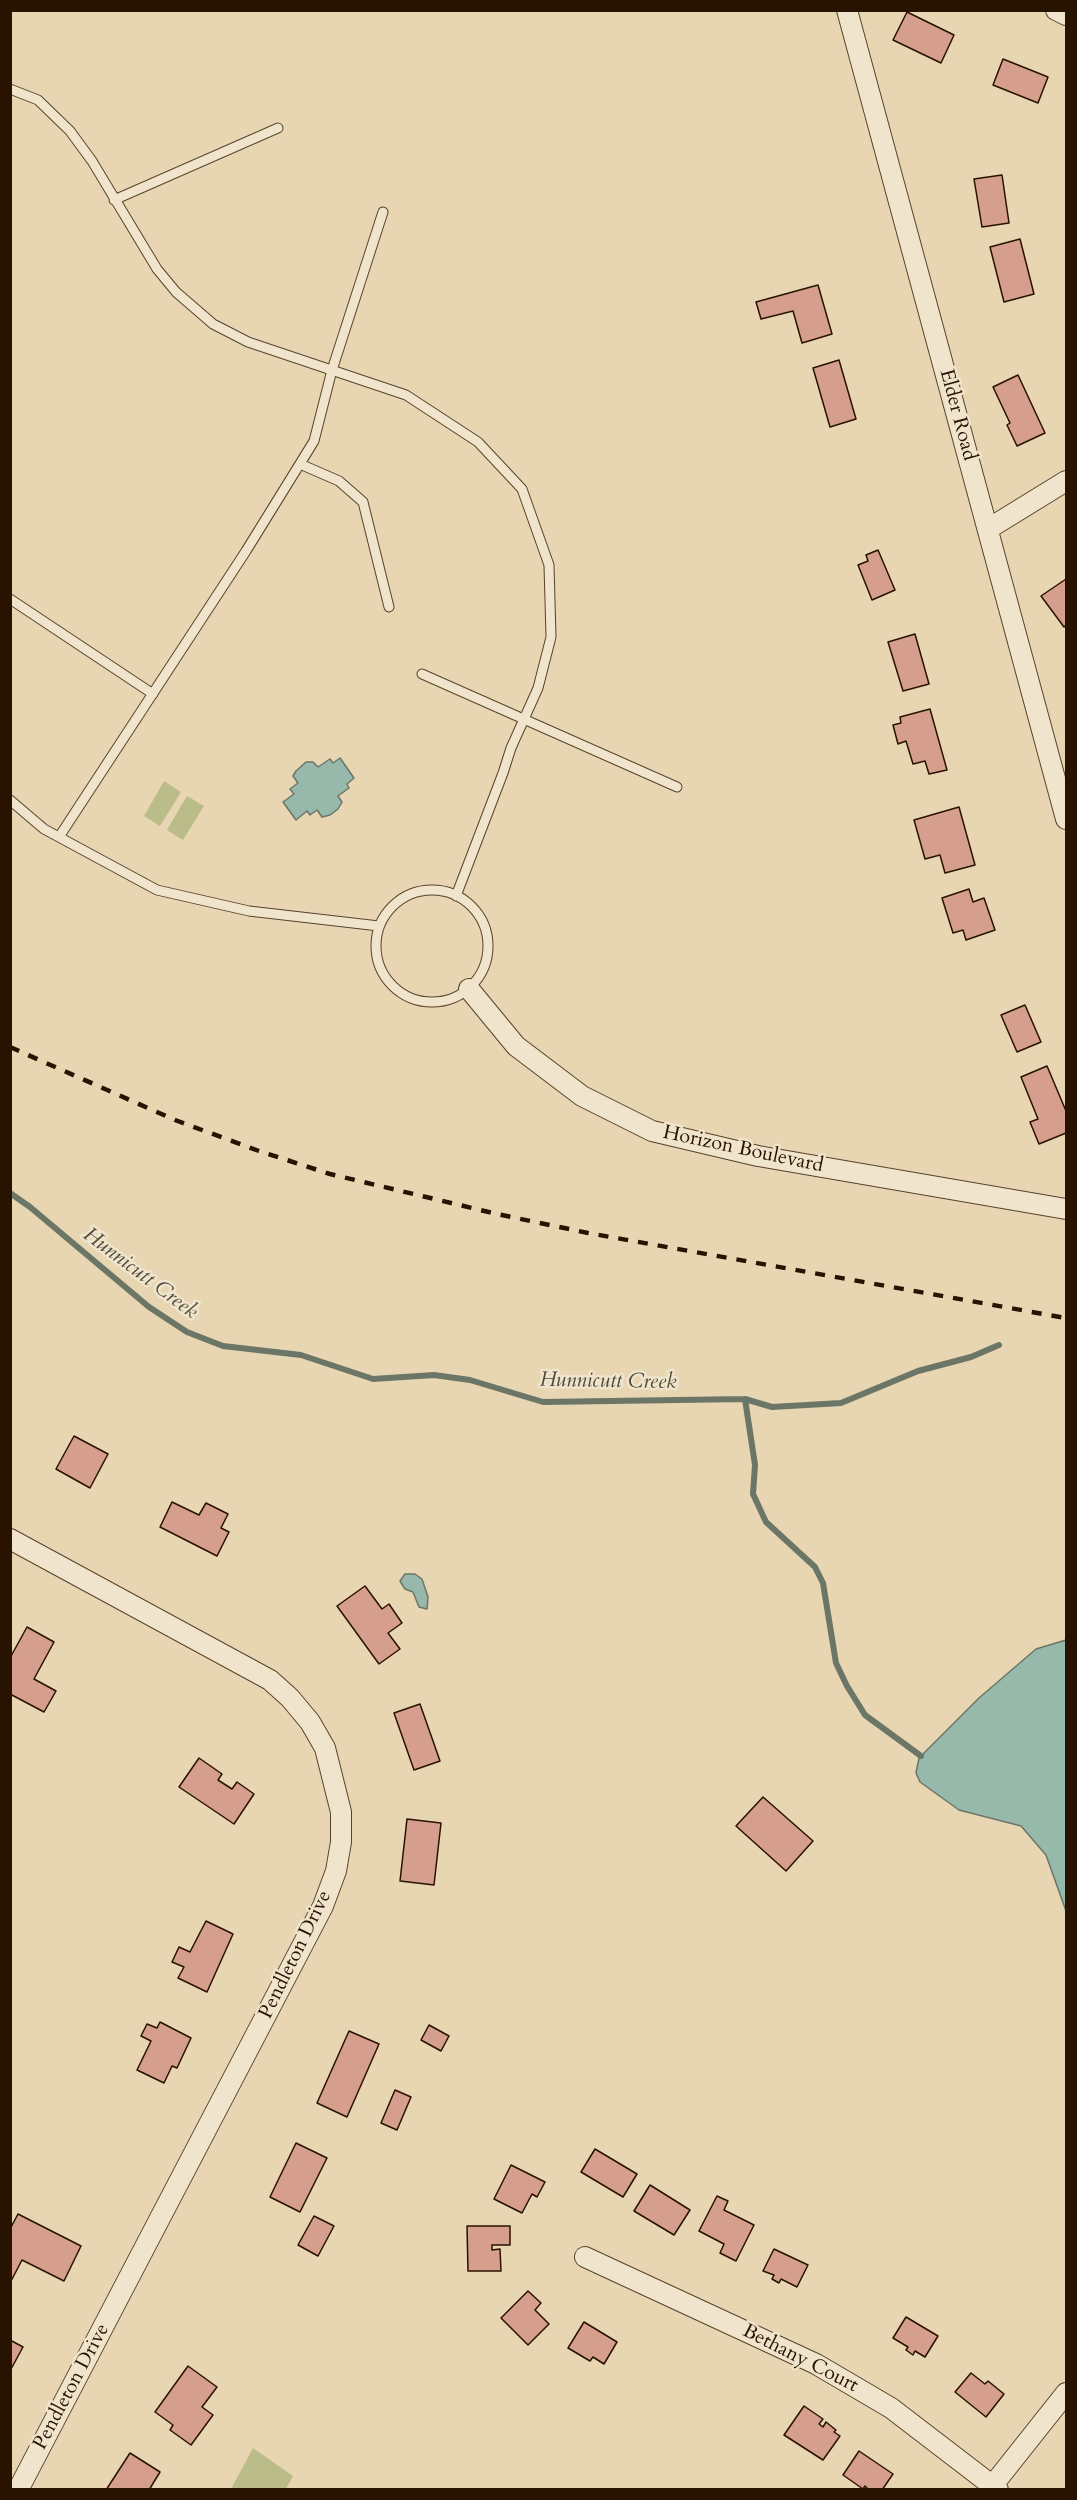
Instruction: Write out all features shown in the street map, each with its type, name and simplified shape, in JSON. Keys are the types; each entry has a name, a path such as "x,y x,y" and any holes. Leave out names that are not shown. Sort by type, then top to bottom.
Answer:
{"street":[{"name":"Elder Road","path":"847,10 1066,819"},
{"path":"1056,10 1066,15"},
{"path":"988,529 1066,481"},
{"name":"Horizon Boulevard","path":"469,989 516,1046 582,1096 652,1131 758,1156 1066,1209"},
{"name":"Pendleton Drive","path":"10,1539 270,1680 290,1698 310,1722 325,1748 341,1812 341,1842 336,1872 324,1906 18,2490"},
{"name":"Bethany Court","path":"585,2257 816,2364 891,2408 995,2487"},
{"path":"995,2487 1066,2393"}],"lane":[{"path":"10,89 38,100 70,131 93,161 114,200 157,269 176,292 213,324 248,342 406,395 478,442 522,489 549,565 551,637 538,688 511,748 456,896"},
{"path":"114,200 278,128"},
{"path":"59,837 314,441 332,370 383,212"},
{"path":"300,464 339,482 363,501 389,607"},
{"path":"10,599 153,694"},
{"path":"422,674 677,787"},
{"path":"10,800 44,829 157,890 249,910 379,926"},
{"path":"420,891 439,891 456,896 472,906 483,921 488,939 488,957 481,975 469,989 453,999 435,1003 417,1000 400,993 387,980 378,963 376,945 379,926 389,910 403,898 420,891"}],"green space":[{"path":"164,781 181,792 160,826 144,816"},
{"path":"187,796 204,806 183,840 167,830"},
{"path":"253,2448 293,2476 286,2489 231,2489"}],"shaded area":[{"path":"340,758 354,778 347,784 349,788 338,796 342,802 338,809 322,817 317,810 310,815 307,811 296,820 283,802 294,794 290,789 298,783 293,776 296,771 306,762 313,762 318,767 330,759 333,763"},
{"path":"405,1574 415,1574 422,1579 428,1597 427,1609 419,1607 413,1592 405,1589 400,1581"},
{"path":"1066,1640 1066,1911 1046,1855 1021,1826 959,1810 920,1782 916,1773 919,1758 979,1698 1036,1649"}],"building":[{"path":"907,12 954,35 941,63 893,40"},
{"path":"1003,59 1048,77 1038,103 993,85"},
{"path":"1002,175 1009,223 982,227 974,179"},
{"path":"1020,239 1034,294 1004,302 990,247"},
{"path":"818,285 832,334 802,343 793,311 761,319 756,302"},
{"path":"839,360 856,419 830,427 813,368"},
{"path":"1018,375 1045,433 1017,446 1007,425 1010,423 993,387"},
{"path":"878,550 895,590 872,600 858,565 868,561 866,555"},
{"path":"1066,579 1066,625 1064,627 1041,596"},
{"path":"915,634 929,684 903,691 888,642"},
{"path":"930,709 947,770 929,774 925,761 913,764 906,741 898,744 893,725 901,723 900,717"},
{"path":"959,807 975,865 945,873 940,855 925,859 914,820"},
{"path":"969,889 973,902 984,898 995,930 966,940 963,930 953,933 942,898"},
{"path":"1025,1005 1041,1042 1017,1052 1001,1015"},
{"path":"1047,1066 1066,1111 1066,1133 1039,1144 1030,1122 1038,1119 1021,1077"},
{"path":"74,1436 108,1454 90,1488 56,1469"},
{"path":"172,1502 199,1515 206,1503 228,1514 221,1528 229,1532 217,1556 160,1527"},
{"path":"365,1586 382,1609 389,1604 402,1623 388,1633 400,1649 379,1664 337,1606"},
{"path":"27,1627 54,1642 34,1679 56,1691 44,1712 10,1694 10,1658"},
{"path":"420,1704 440,1761 414,1770 394,1713"},
{"path":"199,1758 222,1774 218,1780 232,1789 237,1782 254,1794 234,1824 179,1787"},
{"path":"763,1797 813,1841 786,1871 736,1826"},
{"path":"407,1819 441,1823 434,1885 400,1881"},
{"path":"206,1921 233,1934 207,1992 178,1978 184,1967 172,1962 179,1947 190,1952"},
{"path":"160,2022 191,2038 177,2068 172,2066 164,2083 137,2070 151,2041 141,2036 147,2024 157,2028"},
{"path":"429,2025 449,2036 441,2051 421,2040"},
{"path":"349,2031 379,2044 347,2117 317,2103"},
{"path":"395,2090 411,2097 397,2130 381,2123"},
{"path":"296,2143 327,2158 300,2212 270,2197"},
{"path":"595,2149 637,2174 623,2197 581,2172"},
{"path":"511,2165 545,2182 537,2197 532,2194 522,2213 494,2199"},
{"path":"650,2185 690,2210 674,2235 634,2211"},
{"path":"717,2196 728,2201 724,2210 754,2225 736,2261 720,2253 724,2244 699,2231"},
{"path":"18,2214 81,2246 64,2281 22,2260 10,2283 10,2229"},
{"path":"314,2216 334,2226 318,2256 298,2245"},
{"path":"467,2226 510,2226 510,2245 492,2245 492,2250 500,2249 501,2271 468,2271"},
{"path":"774,2249 808,2265 797,2287 781,2279 779,2283 772,2279 774,2275 763,2271"},
{"path":"528,2291 541,2303 535,2310 549,2324 528,2345 501,2318"},
{"path":"906,2317 938,2336 925,2357 915,2351 913,2355 906,2350 908,2347 893,2338"},
{"path":"584,2322 617,2342 604,2364 593,2357 590,2361 568,2348"},
{"path":"10,2340 23,2347 10,2371"},
{"path":"188,2366 217,2387 202,2407 213,2415 191,2445 170,2430 173,2425 155,2412"},
{"path":"971,2373 985,2384 988,2381 1004,2394 986,2417 955,2392"},
{"path":"804,2406 823,2419 819,2424 823,2427 826,2422 840,2436 823,2460 784,2435"},
{"path":"859,2451 893,2474 882,2490 869,2490 865,2486 863,2489 843,2475"},
{"path":"130,2453 160,2472 149,2490 106,2490"}],"waterway":[{"name":"Hunnicutt Creek","path":"10,1193 30,1207 149,1307 187,1332 223,1346 301,1355 373,1379 434,1375 470,1380 543,1402 745,1399 772,1407 841,1403 918,1371 971,1357 999,1345"},
{"path":"745,1399 755,1465 753,1494 766,1522 815,1567 823,1583 836,1663 865,1715 921,1756"}],"railway":[{"path":"10,1047 175,1120 330,1174 588,1233 1066,1318"}]}
